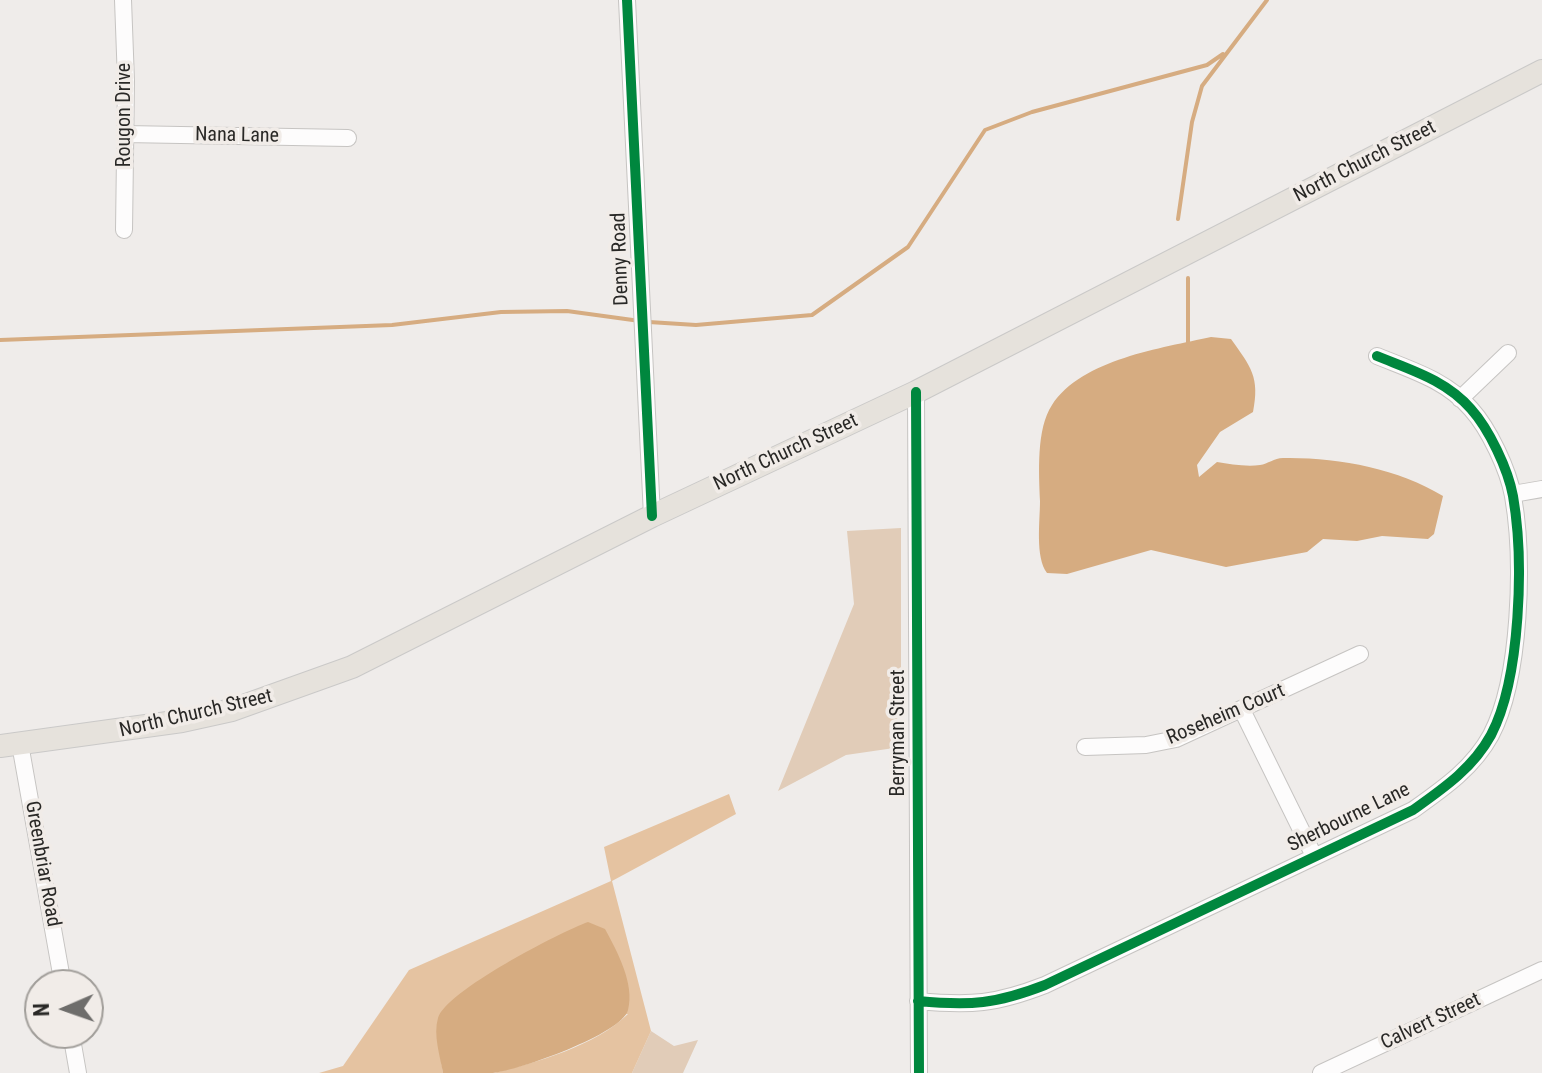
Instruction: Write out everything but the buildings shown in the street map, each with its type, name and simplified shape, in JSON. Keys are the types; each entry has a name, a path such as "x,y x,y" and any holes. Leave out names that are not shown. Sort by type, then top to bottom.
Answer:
{"main road":[{"name":"North Church Street","path":"10,745 182,721 306,686 381,654 652,516 916,392 1542,71"}],"street":[{"name":"Rougon Drive","path":"123,0 124,230"},
{"name":"Denny Road","path":"627,0 652,516"},
{"name":"Nana Lane","path":"125,134 348,138"},
{"path":"1460,399 1508,353"},
{"name":"Sherbourne Lane","path":"918,1001 954,1005 1000,1002 1045,985 1413,810 1462,775 1490,736 1507,697 1516,644 1513,494 1496,450 1472,410 1444,384 1377,356"},
{"name":"Berryman Street","path":"916,392 919,1073"},
{"path":"1513,494 1542,489"},
{"name":"Roseheim Court","path":"1085,747 1146,745 1176,739 1360,654"},
{"path":"1242,710 1314,856"},
{"name":"Greenbriar Road","path":"10,745 59,969"},
{"name":"Calvert Street","path":"1321,1073 1542,970"},
{"path":"74,1049 78,1073"}],"shaded area":[{"path":"1211,337 1231,339 1238,349 1252,373 1255,400 1253,412 1220,432 1197,465 1199,477 1217,462 1255,466 1280,458 1303,458 1366,466 1406,478 1443,496 1434,534 1428,539 1382,536 1357,541 1323,539 1307,552 1226,567 1151,550 1067,574 1047,573 1040,548 1039,465 1043,426 1052,405 1065,389 1103,366 1147,351"},
{"path":"901,528 901,747 846,755 778,791 854,604 847,531"},
{"path":"729,794 736,814 612,881 651,1031 632,1073 493,1073 583,1044 628,1014 437,1035 443,1073 319,1073 343,1066 409,970 611,881 604,847"},
{"path":"588,922 605,929 624,968 630,1000 622,1019 590,1040 524,1065 493,1073 443,1073 436,1031 438,1018 446,1007 482,978 554,937"},
{"path":"651,1031 674,1046 698,1040 683,1073 632,1073"}],"waterway":[{"path":"1178,219 1192,122 1202,86 1267,0"},
{"path":"649,322 696,325 812,315 908,247 985,130 1032,112 1207,65 1223,54"},
{"path":"1188,278 1188,347"},
{"path":"0,340 392,325 501,312 567,311 640,321"}],"cycle path":[{"path":"627,0 652,516"},
{"path":"918,1001 983,1002 1045,985 1413,810 1457,777 1484,747 1501,711 1514,651 1519,584 1516,522 1510,485 1491,438 1478,417 1461,399 1427,377 1377,356"},
{"path":"916,392 919,1073"}]}
